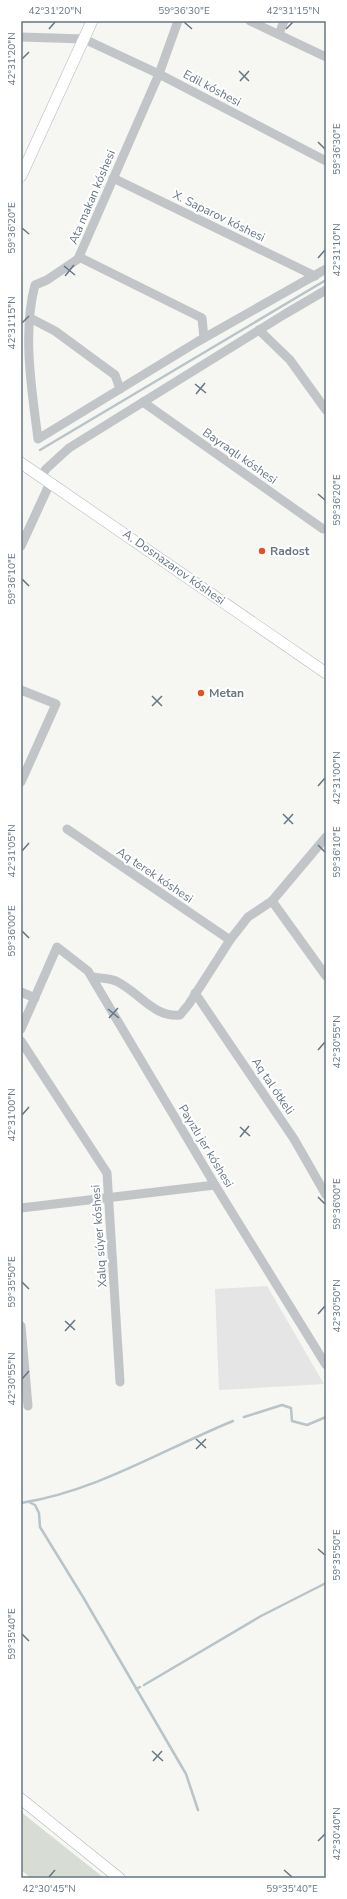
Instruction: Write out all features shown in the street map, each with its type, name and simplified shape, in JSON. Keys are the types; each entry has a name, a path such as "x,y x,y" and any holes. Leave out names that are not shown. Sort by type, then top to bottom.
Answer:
{"main road":[{"path":"21,176 92,21"},
{"name":"A. Dosnazarov kóshesi","path":"21,462 326,673"},
{"path":"21,1799 119,1878"}],"street":[{"name":"Ata makan kóshesi","path":"120,389 38,439 28,358 31,298 35,285 47,280 78,260 112,178 159,74 178,21"},
{"path":"250,21 326,57"},
{"path":"278,34 284,21"},
{"path":"21,36 84,40"},
{"name":"Edil kóshesi","path":"84,40 159,74 326,161"},
{"name":"X. Saparov kóshesi","path":"112,178 315,276"},
{"path":"79,257 202,318 204,338"},
{"path":"30,318 55,332 115,375 120,389 204,338 326,269"},
{"path":"21,546 46,480 46,469 69,448 326,290"},
{"path":"259,330 290,360 326,410"},
{"name":"Bayraqlı kóshesi","path":"143,402 323,529"},
{"path":"21,690 56,704 21,782"},
{"name":"Aq terek kóshesi","path":"67,829 230,940"},
{"path":"92,977 115,981 138,995 156,1011 170,1016 180,1015 189,1004 230,940 248,917 272,901 326,837"},
{"path":"272,901 326,976"},
{"name":"Payızlı jer kóshesi","path":"35,998 58,947 88,971 215,1185 326,1365"},
{"path":"21,992 35,998 21,1029"},
{"name":"Aq tal ótkeli","path":"196,992 294,1139 326,1195"},
{"name":"Xalıq súyer kóshesi","path":"21,1041 107,1173 120,1382"},
{"path":"21,1208 215,1185"},
{"path":"21,1326 28,1406"}],"shaded area":[{"path":"267,1286 324,1384 219,1390 215,1289"},
{"path":"21,1812 104,1878 31,1878 21,1870"}],"waterway":[{"path":"40,450 326,280"},
{"path":"244,1417 282,1405 291,1408 292,1421 307,1425 326,1417"},
{"path":"21,1503 49,1497 103,1479 233,1421"},
{"path":"29,1502 35,1505 39,1513 40,1527 83,1597 186,1774 198,1810"},
{"path":"144,1685 261,1616 326,1583"},
{"path":"136,1689 140,1687"}],"place":[{"name":"Radost","path":"262,551"},
{"name":"Metan","path":"201,693"}]}
